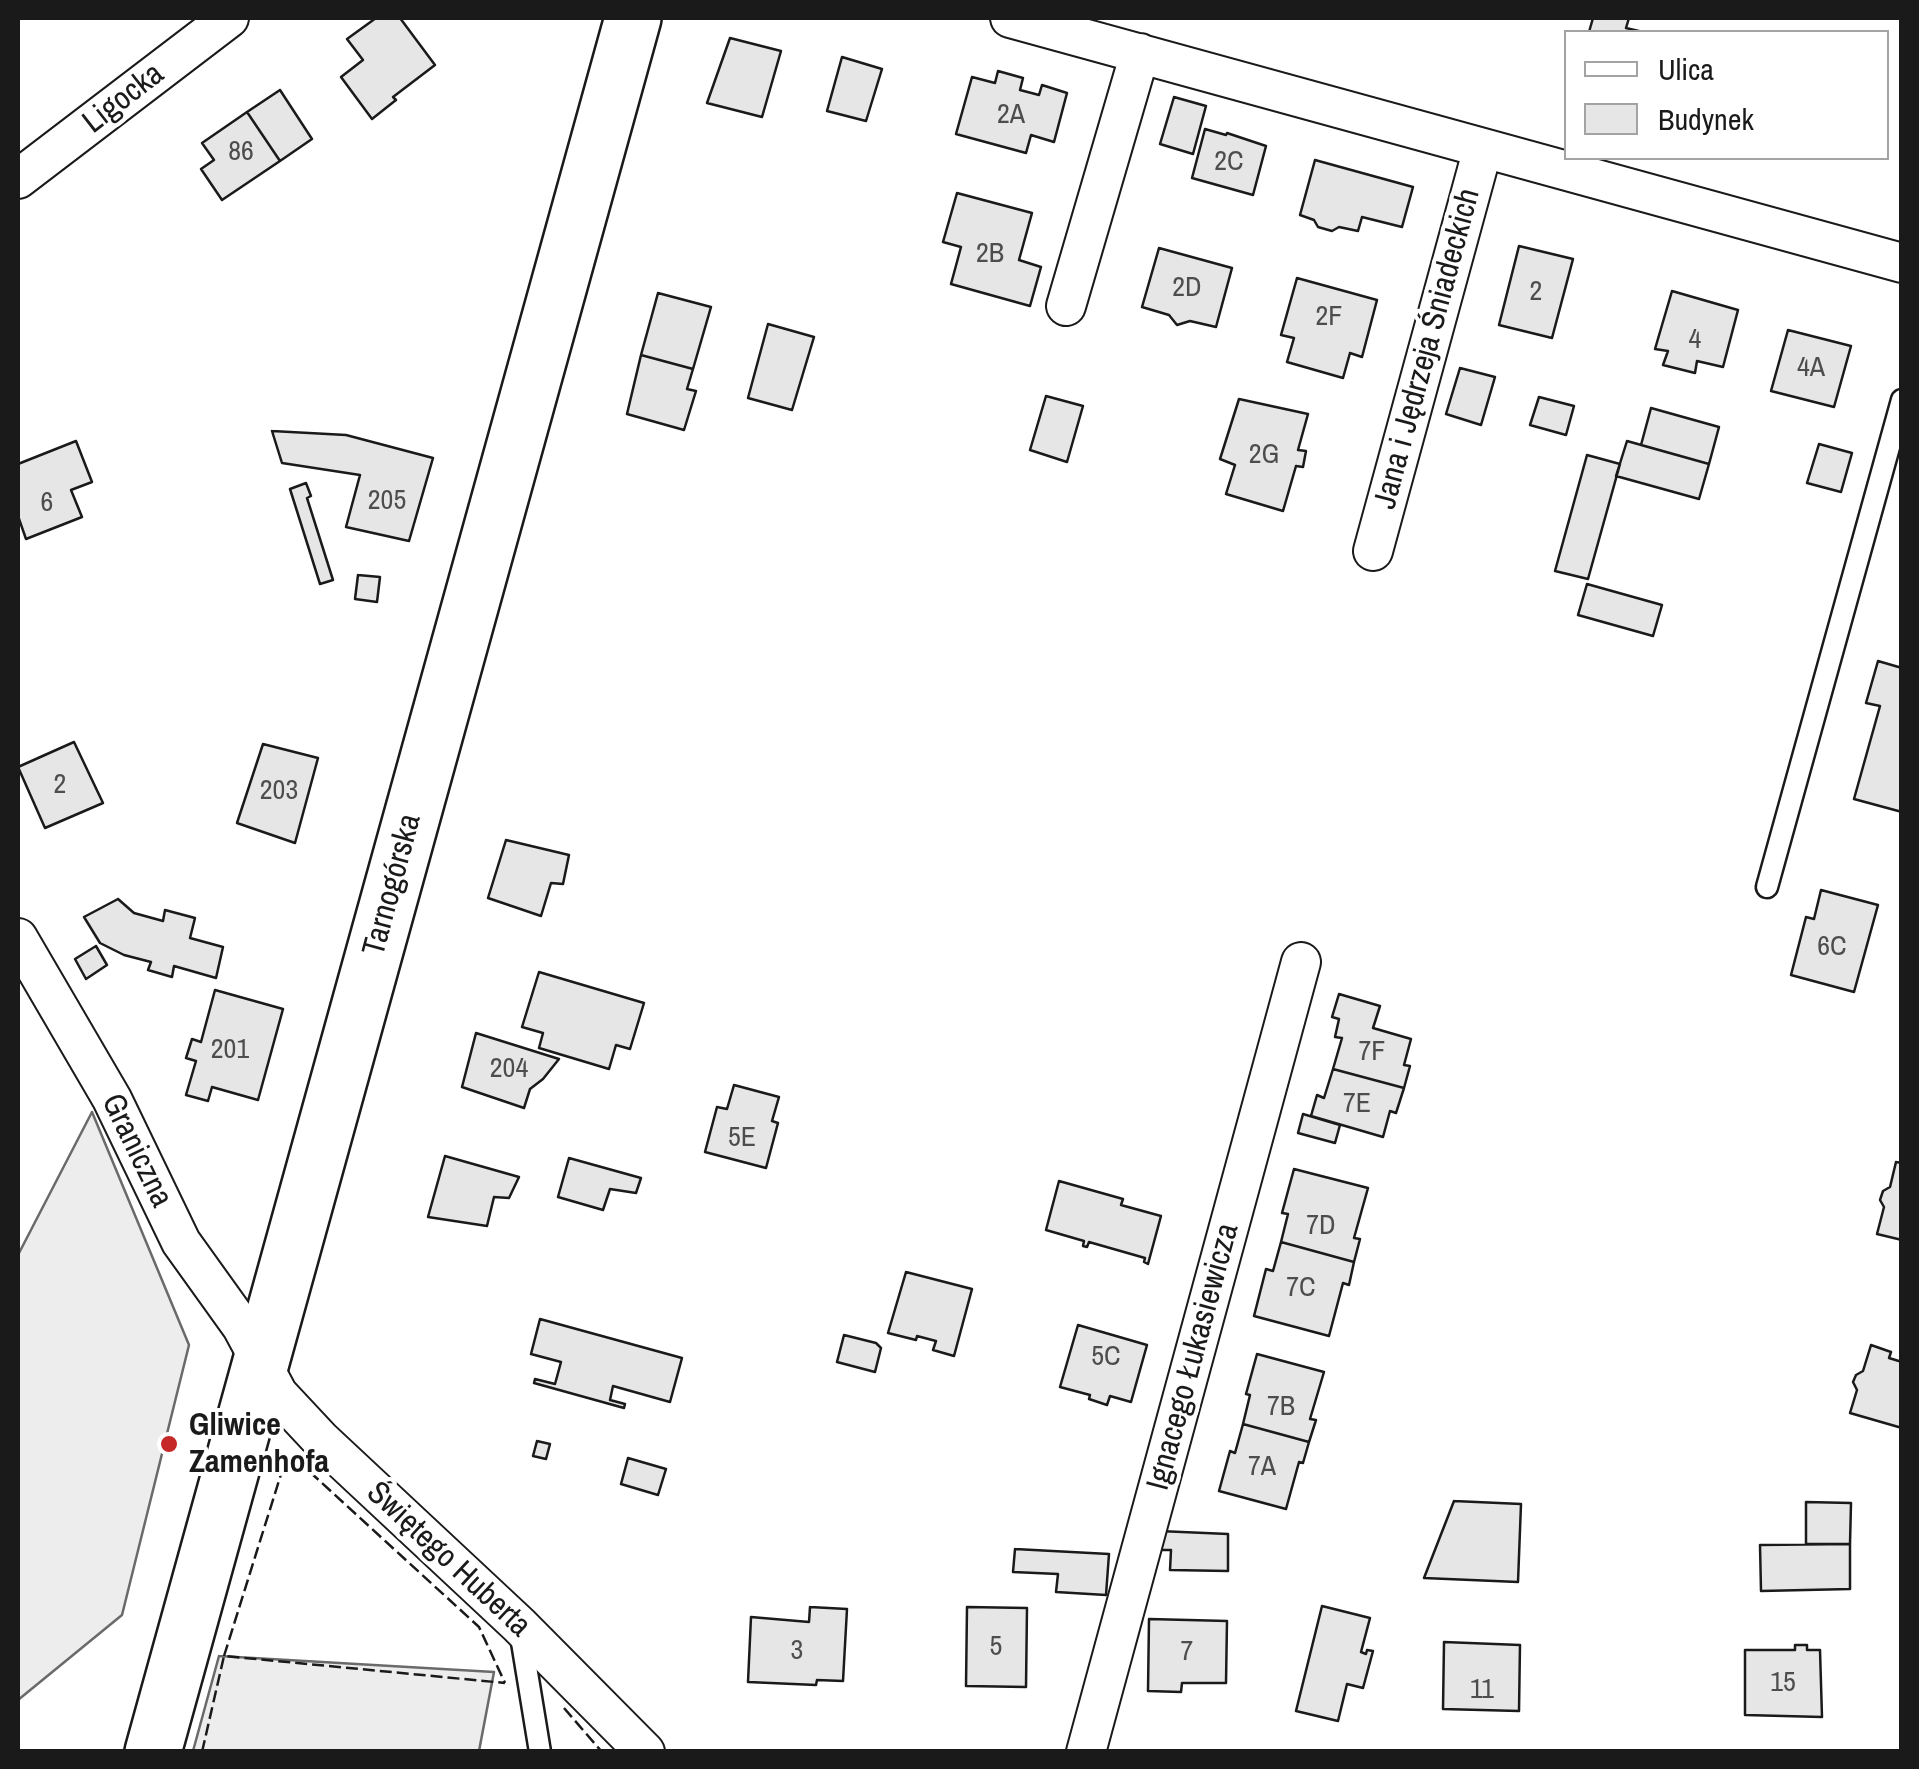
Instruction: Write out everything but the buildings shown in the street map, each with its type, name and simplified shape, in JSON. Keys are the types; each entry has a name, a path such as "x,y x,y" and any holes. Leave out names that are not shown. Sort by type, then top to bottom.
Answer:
{"main road":[{"name":"Tarnogórska","path":"153,1752 633,18"}],"street":[{"name":"Ligocka","path":"18,179 228,18"},
{"name":"Jana i Jędrzeja Śniadeckich","path":"1010,18 1902,263"},
{"path":"1066,306 1140,53"},
{"name":"Jana i Jędrzeja Śniadeckich","path":"1373,551 1483,148"},
{"name":"Graniczna","path":"18,938 112,1099 181,1242 242,1328 260,1362"},
{"name":"Ignacego Łukasiewicza","path":"1086,1752 1302,962"},
{"name":"Świętego Huberta","path":"260,1362 278,1394 321,1440 519,1626 645,1752"}],"lane":[{"path":"1767,887 1902,400"},
{"path":"519,1626 540,1752"}],"shaded area":[{"path":"92,1112 189,1345 122,1615 18,1700 18,1255"},
{"path":"219,1656 494,1672 479,1751 193,1751"}],"fence":[{"path":"224,1656 282,1471 311,1473 479,1627 505,1683"},
{"path":"202,1752 224,1656 505,1683"},
{"path":"564,1708 602,1752"}],"place":[{"name":"Gliwice Zamenhofa","path":"169,1444"}]}
